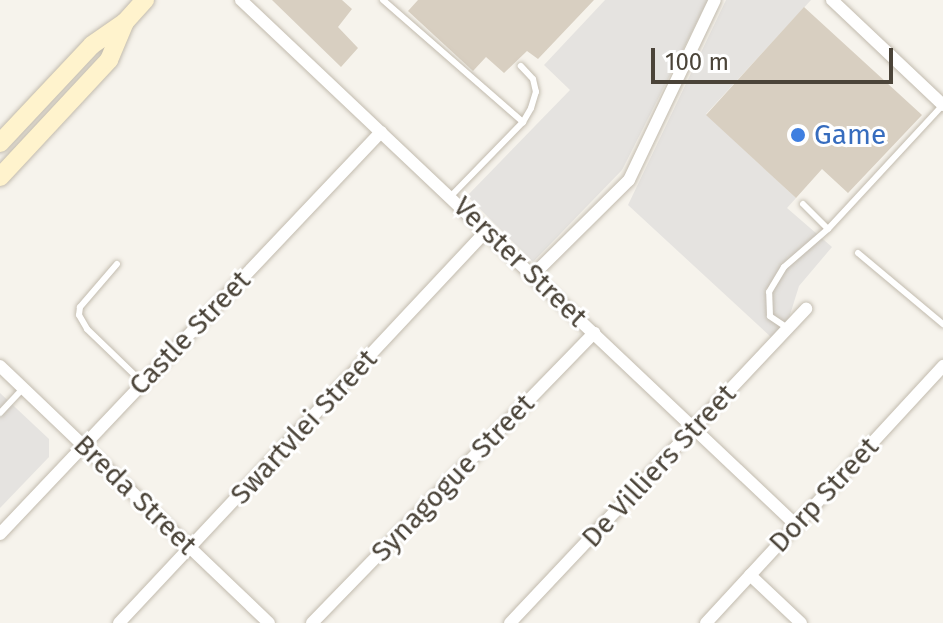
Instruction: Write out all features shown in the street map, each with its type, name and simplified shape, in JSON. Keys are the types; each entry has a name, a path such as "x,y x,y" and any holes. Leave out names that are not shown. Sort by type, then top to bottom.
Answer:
{"main road":[{"path":"0,143 92,45 125,22 145,0"},
{"path":"0,177 109,60 125,22"}],"street":[{"name":"Verster Street","path":"241,0 796,525"},
{"path":"533,275 629,180 715,0"},
{"path":"832,0 943,105"},
{"name":"Castle Street","path":"0,534 381,132"},
{"name":"Swartvlei Street","path":"119,623 487,230"},
{"name":"De Villiers Street","path":"510,623 806,309"},
{"name":"Synagogue Street","path":"312,623 594,333"},
{"name":"Breda Street","path":"0,366 269,623"},
{"name":"Dorp Street","path":"706,623 943,366"},
{"path":"750,575 801,623"}],"lane":[{"path":"383,0 523,122"},
{"path":"451,196 523,122 536,92 533,79 521,66"},
{"path":"789,329 770,316 769,292 784,267 828,229 943,105"},
{"path":"803,204 828,229"},
{"path":"858,253 943,324"},
{"path":"117,264 80,307 79,315 87,329 143,383"},
{"path":"0,413 23,387"}],"shaded area":[{"path":"605,0 708,0 622,170 533,262 467,196 570,90 544,65"},
{"path":"726,0 811,0 706,114 796,198 787,208 832,247 799,286 789,318 772,338 628,205"},
{"path":"0,393 49,439 49,457 0,508"}],"building":[{"path":"272,0 342,0 352,9 338,27 358,48 341,67"},
{"path":"418,0 594,0 538,59 527,51 504,73 486,57 473,71 408,11"},
{"path":"804,7 922,115 848,193 822,169 796,198 706,115"}],"place":[{"name":"Game","path":"798,135"}]}
